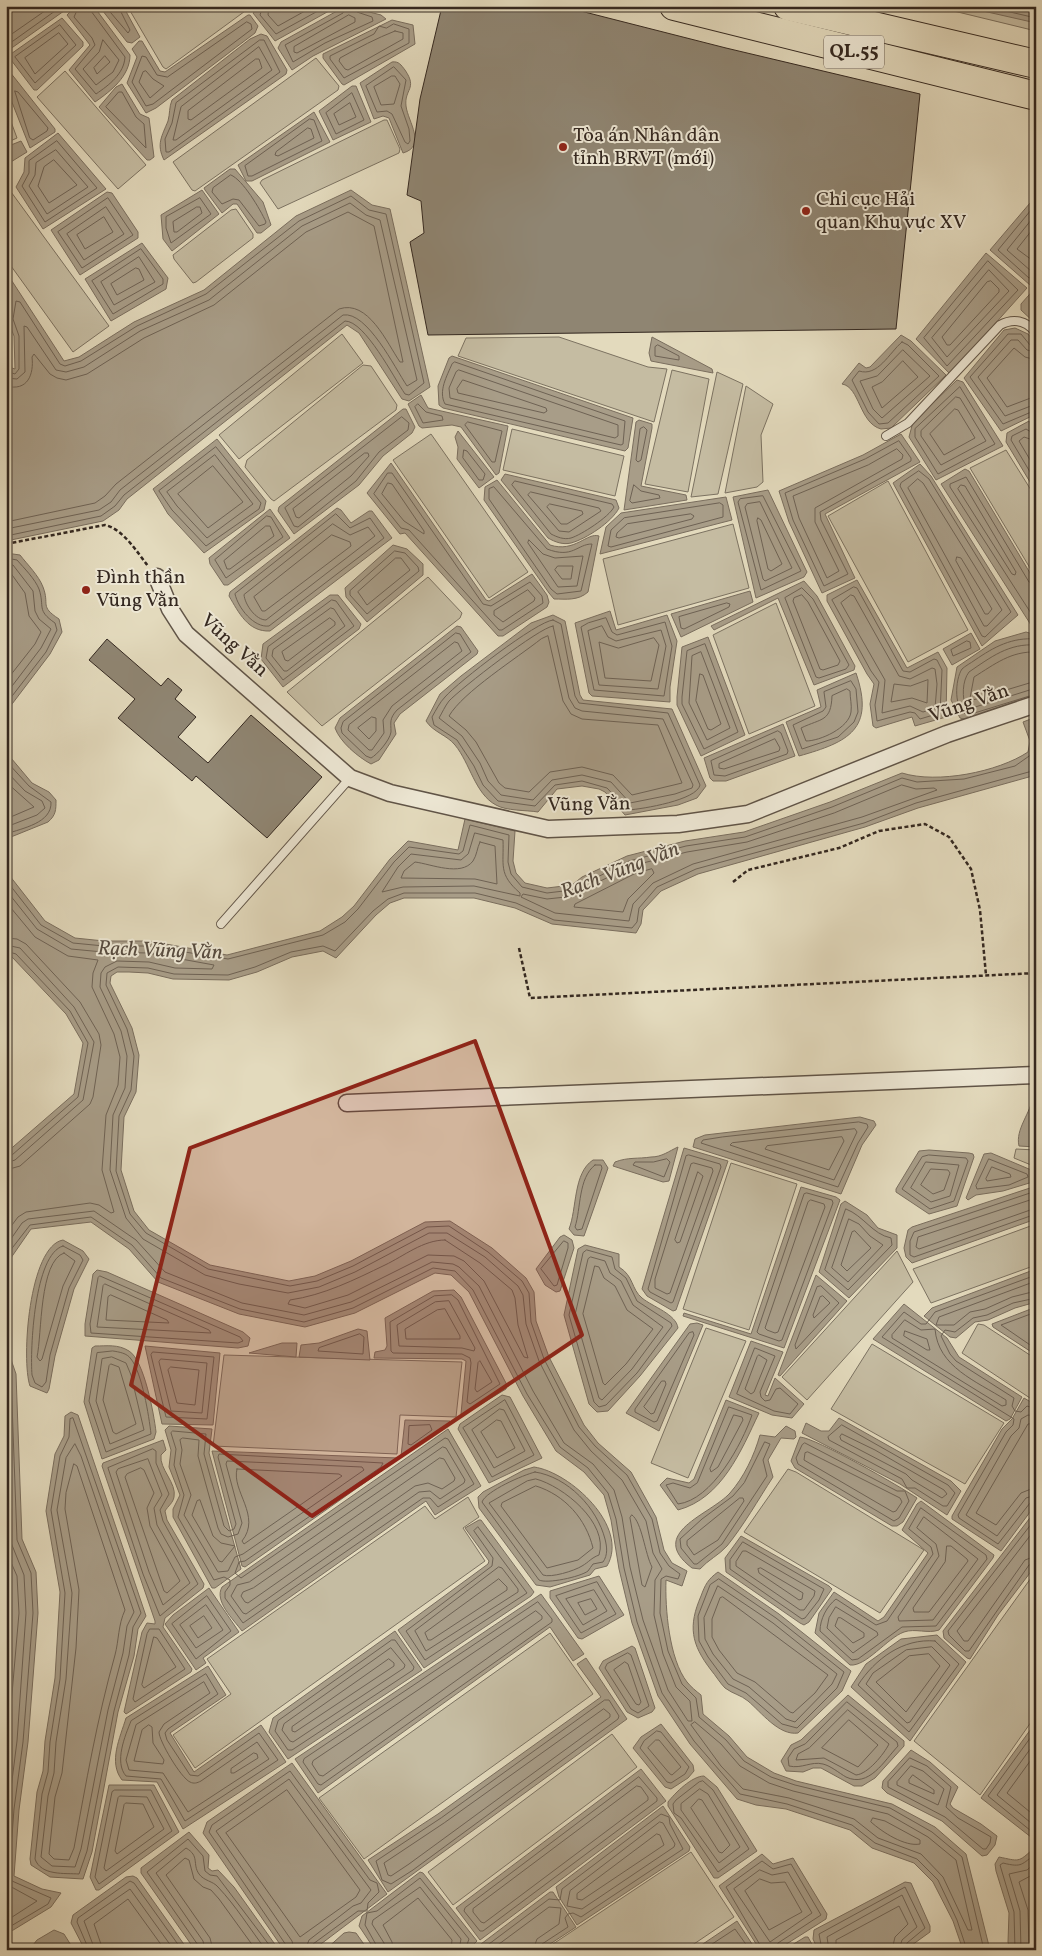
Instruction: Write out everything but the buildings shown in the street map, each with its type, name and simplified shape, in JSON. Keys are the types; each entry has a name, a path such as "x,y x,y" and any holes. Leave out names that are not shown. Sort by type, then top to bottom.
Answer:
{"highway":[{"name":"QL.55","path":"674,6 1036,96"},
{"name":"QL.55","path":"788,6 1036,64"}],"street":[{"name":"Vũng Vằn","path":"157,577 170,609 186,634 350,778 400,795 548,828 566,830 695,822 748,814 938,737 1036,704"},
{"path":"347,1103 1036,1075"}],"lane":[{"path":"886,436 908,423 1000,325 1014,320 1020,321 1036,333"},
{"path":"221,924 350,778"}],"path":[{"path":"6,544 76,529 105,525 111,526 128,541 157,577"},
{"path":"733,882 748,870 838,848 879,831 925,824 948,837 972,869 980,910 986,975"},
{"path":"520,948 530,998 1036,973"}],"highlighted area":[{"path":"475,1041 582,1335 312,1516 131,1385 190,1148"}],"shaded area":[{"path":"129,6 252,6 166,69 163,67"},
{"path":"933,6 1036,6 1036,31"},
{"path":"316,58 339,86 338,90 195,191 192,190 173,162"},
{"path":"65,71 146,165 118,189 37,97"},
{"path":"6,108 17,138 6,143"},
{"path":"387,120 400,149 399,153 278,209 260,183 262,180"},
{"path":"6,185 109,326 73,352 6,259"},
{"path":"236,209 253,234 253,238 193,283 174,259 173,255 231,210"},
{"path":"342,334 363,363 239,459 219,435"},
{"path":"559,337 648,367 667,369 654,422 458,356 466,338"},
{"path":"363,365 371,366 397,405 396,410 274,501 271,499 245,467 247,460"},
{"path":"672,370 709,379 688,492 645,484"},
{"path":"717,372 743,384 718,494 691,497"},
{"path":"746,386 773,404 761,435 763,482 757,487 725,493"},
{"path":"512,429 624,456 615,496 503,470"},
{"path":"431,434 528,572 489,598 393,460"},
{"path":"1006,450 1036,498 1036,578 970,468"},
{"path":"888,481 968,630 908,662 828,516"},
{"path":"733,524 749,588 618,625 603,559"},
{"path":"428,577 462,613 460,618 322,726 287,692"},
{"path":"776,603 815,706 749,734 713,635"},
{"path":"1016,1149 1036,1150 1036,1167 1014,1158"},
{"path":"731,1163 797,1184 749,1330 683,1309"},
{"path":"1036,1224 1036,1265 931,1303 913,1269"},
{"path":"897,1251 913,1282 807,1400 782,1377"},
{"path":"978,1324 984,1325 1036,1359 1036,1402 962,1353"},
{"path":"706,1328 746,1341 688,1478 651,1463"},
{"path":"872,1344 1004,1423 965,1484 831,1409"},
{"path":"224,1355 462,1362 456,1417 400,1415 397,1454 213,1446"},
{"path":"788,1469 796,1472 924,1550 880,1613 744,1532"},
{"path":"468,1497 479,1517 463,1528 485,1561 195,1768 173,1735 231,1694 207,1659 425,1506 435,1519"},
{"path":"1036,1571 1036,1715 980,1795 914,1741"},
{"path":"550,1633 593,1694 364,1859 319,1798"},
{"path":"612,1734 637,1767 453,1905 428,1872"},
{"path":"691,1852 734,1917 685,1950 544,1950"}],"water":[{"path":"6,6 71,6 6,52"},
{"path":"76,6 95,8 130,55 127,70 123,76 113,88 95,102 69,70 90,45 67,15"},
{"path":"99,6 123,6 140,37 132,43 127,42"},
{"path":"261,6 338,6 275,41 253,13"},
{"path":"346,6 381,15 386,19 313,56 292,70 278,48 281,42"},
{"path":"961,6 1036,6 1036,23"},
{"path":"248,15 258,26 255,33 156,108 146,113 127,83 137,57 132,49 139,41 142,41 160,71 165,72"},
{"path":"62,18 83,42 83,46 37,90 34,90 8,56"},
{"path":"392,20 413,25 415,44 344,85 342,84 323,58 323,54"},
{"path":"261,34 267,36 287,70 286,74 164,160 160,145 168,121 172,100 250,39"},
{"path":"392,62 401,65 409,76 411,85 406,106 415,139 414,145 410,150 403,153 389,118 383,116 374,119 360,83"},
{"path":"6,67 55,129 55,132 30,148 6,87"},
{"path":"122,84 140,114 149,118 154,157 150,160 147,160 99,107 116,87"},
{"path":"352,86 356,86 371,122 333,140 319,111"},
{"path":"314,112 330,142 252,181 246,181 238,165"},
{"path":"58,133 106,189 43,229 16,187 24,172 25,158"},
{"path":"21,141 27,152 6,165 6,147"},
{"path":"230,169 235,169 263,202 271,225 261,233 257,233 237,204 233,204 222,213 204,188"},
{"path":"202,190 219,214 172,251 163,239 161,215"},
{"path":"351,190 372,205 390,209 430,387 409,401 402,399 359,333 347,325 127,499 119,510 103,521 6,541 6,366 15,369 14,336 8,321 10,298 7,277 10,278 64,361 79,357 134,322 204,290 296,216"},
{"path":"107,192 112,193 138,232 138,238 80,275 51,230"},
{"path":"1036,196 1036,280 1030,285 990,250"},
{"path":"142,243 168,278 166,289 111,321 85,279"},
{"path":"986,253 1027,288 950,374 916,339"},
{"path":"1036,287 1036,324 1021,310 1021,304"},
{"path":"1015,328 1028,334 1036,344 1036,414 1001,431 964,378 1004,330"},
{"path":"901,335 911,341 946,375 891,428 881,429 868,420 853,391 842,384 859,363 866,368 870,367"},
{"path":"652,337 712,369 713,373 651,361 649,353"},
{"path":"452,356 633,418 628,448 625,451 443,408 439,405 438,386 449,358"},
{"path":"957,380 963,382 1003,446 936,480 909,437 913,422"},
{"path":"421,395 428,408 508,426 499,473 496,475 461,427 452,425 422,428 419,426 408,404"},
{"path":"403,409 406,409 415,427 412,433 383,456 359,485 294,534 278,511 279,507"},
{"path":"639,420 652,424 641,486 686,495 687,500 624,510 636,422"},
{"path":"1029,421 1036,433 1036,492 1006,442 1007,433"},
{"path":"458,431 494,477 479,488 457,459 458,447 455,437"},
{"path":"901,434 920,462 825,514 855,578 822,593 789,522 779,491 863,455"},
{"path":"217,439 266,501 264,510 204,553 168,514 153,489"},
{"path":"391,463 486,600 489,601 532,574 547,595 549,602 547,607 503,636 498,636 405,533 400,534 367,493"},
{"path":"920,464 931,476 1018,615 982,646 893,483"},
{"path":"965,469 969,471 1036,583 1036,626 1031,625 941,484"},
{"path":"505,474 616,500 619,508 611,519 591,534 571,543 559,543 548,538 501,480"},
{"path":"497,480 550,545 559,547 573,545 590,537 599,536 588,592 580,597 567,599 554,599 549,593 484,500 485,487"},
{"path":"768,490 807,572 804,577 756,598 733,497"},
{"path":"726,497 732,520 600,554 606,527 621,513"},
{"path":"337,508 341,510 351,523 372,511 392,538 270,631 250,625 229,596 230,592"},
{"path":"270,509 290,538 228,585 224,585 210,564 209,558"},
{"path":"393,545 407,549 423,564 423,575 367,622 346,597 345,588"},
{"path":"6,553 20,555 36,574 45,593 47,608 59,619 62,632 50,654 6,712"},
{"path":"857,580 907,668 938,652 947,668 946,717 915,726 912,717 876,728 873,726 870,704 874,684 827,601 827,595"},
{"path":"804,581 817,596 855,666 854,670 814,685 778,598 714,630 711,626"},
{"path":"750,591 753,602 681,637 671,614"},
{"path":"330,595 338,595 361,624 359,629 283,687 261,659 263,644"},
{"path":"610,611 616,630 667,615 677,641 670,687 670,702 592,696 589,693 575,623"},
{"path":"553,615 565,621 580,695 583,700 672,709 706,786 697,798 678,805 625,815 605,792 582,786 557,789 538,812 500,807 483,794 455,745 432,728 426,721 440,694 461,676 531,623"},
{"path":"457,626 461,627 478,651 477,654 400,714 394,723 396,734 379,760 371,764 350,749 335,728 340,718"},
{"path":"1026,632 1036,635 1036,699 967,720 960,718 951,700 957,667 995,641"},
{"path":"971,633 980,649 952,665 943,649"},
{"path":"708,637 745,735 701,756 677,705 677,697 682,647"},
{"path":"856,673 861,692 862,708 859,720 853,730 832,745 799,756 786,722 821,707 817,690"},
{"name":"Rạch Vũng Vằn","path":"1036,717 1036,775 918,808 865,827 698,874 661,891 643,910 641,924 636,933 552,924 515,908 474,898 404,898 390,903 376,915 336,958 323,951 292,957 257,972 229,980 173,979 148,973 117,972 111,976 110,983 132,1028 139,1055 136,1092 124,1117 121,1170 134,1211 149,1230 210,1265 289,1281 315,1276 351,1261 425,1222 450,1221 492,1248 526,1278 534,1292 536,1321 549,1357 584,1425 598,1443 631,1472 656,1517 664,1550 672,1563 687,1571 682,1586 666,1580 667,1619 676,1660 687,1682 701,1695 703,1714 729,1736 747,1757 774,1773 796,1781 892,1804 935,1827 966,1854 990,1950 963,1950 953,1921 933,1882 914,1863 872,1848 850,1830 786,1809 756,1805 737,1799 690,1744 658,1696 632,1623 604,1495 584,1472 556,1451 523,1396 469,1292 451,1275 435,1273 355,1313 305,1327 239,1314 158,1282 129,1249 91,1222 31,1229 6,1265 6,1153 74,1094 83,1043 66,1014 12,957 6,956 6,871 45,921 75,938 104,941 149,941 227,955 320,931 342,917 354,906 390,859 408,841 458,850 465,819 515,831 513,861 516,873 525,883 547,888 572,885 582,877 627,856 685,841 744,832 830,802 902,773 916,776 949,776 967,774 1001,765 1028,752 1030,741 1023,722"},
{"path":"783,724 795,756 726,781 713,781 710,778 704,758"},
{"path":"6,752 32,783 49,792 56,800 56,807 53,817 48,822 6,839"},
{"path":"1036,1095 1036,1147 1019,1146 1018,1140 1021,1127 1033,1096"},
{"path":"860,1117 874,1121 876,1125 862,1145 841,1194 693,1147 695,1139 705,1135"},
{"path":"678,1147 669,1181 663,1182 613,1166 615,1162 620,1160 659,1156"},
{"path":"684,1148 728,1161 676,1310 673,1311 647,1296 642,1289"},
{"path":"919,1151 969,1153 973,1154 974,1157 957,1206 929,1214 896,1192 896,1189"},
{"path":"991,1153 1036,1172 1036,1181 1003,1191 976,1195 968,1200 966,1198 984,1154"},
{"path":"593,1160 603,1160 608,1168 584,1236 574,1235 569,1229 576,1192 582,1173"},
{"path":"1036,1186 1036,1219 912,1263 906,1257 904,1248 908,1230 912,1227"},
{"path":"801,1187 836,1197 840,1200 784,1348 683,1316 684,1313 751,1334"},
{"path":"845,1201 867,1215 878,1228 897,1235 897,1248 849,1298 819,1272 841,1204"},
{"path":"564,1235 572,1240 574,1248 560,1291 556,1292 545,1285 536,1269 560,1237"},
{"path":"63,1240 83,1251 89,1259 74,1289 55,1356 47,1393 30,1386 27,1373 30,1306 42,1262 51,1247"},
{"path":"585,1245 619,1254 619,1267 630,1278 638,1294 669,1315 678,1328 640,1376 608,1411 597,1412 589,1404 564,1315 578,1249"},
{"path":"1036,1269 1036,1302 1015,1308 988,1320 975,1322 956,1338 950,1337 924,1316 932,1308"},
{"path":"97,1270 107,1272 243,1332 250,1338 248,1346 238,1348 85,1336 85,1324 93,1274"},
{"path":"816,1275 847,1301 780,1376 778,1375"},
{"path":"454,1290 461,1297 507,1385 506,1389 463,1415 461,1414 466,1361 462,1359 374,1358 375,1352 385,1350 387,1346 385,1318 433,1291"},
{"path":"904,1304 947,1338 959,1357 1022,1397 1010,1419 1006,1421 873,1339"},
{"path":"1036,1307 1036,1355 993,1327 992,1324"},
{"path":"697,1323 703,1325 659,1431 626,1413 690,1324"},
{"path":"358,1329 367,1331 370,1360 299,1357 301,1345 319,1343"},
{"path":"751,1341 783,1352 765,1395 768,1396 775,1378 804,1404 792,1418 772,1415 729,1397"},
{"path":"282,1343 297,1343 296,1357 249,1353"},
{"path":"6,1345 16,1374 22,1539 36,1572 38,1613 28,1742 19,1810 14,1876 42,1889 61,1893 51,1907 10,1932 6,1941"},
{"path":"95,1346 121,1347 134,1356 144,1376 156,1432 154,1439 102,1459 84,1402 92,1348"},
{"path":"145,1346 220,1353 213,1425 162,1424"},
{"path":"502,1395 510,1397 542,1458 489,1483 458,1429 460,1424"},
{"path":"1024,1398 1036,1405 1036,1504 1001,1551 952,1519 952,1516 1002,1429 1012,1419"},
{"path":"726,1400 759,1413 737,1457 718,1484 707,1495 693,1504 678,1510 660,1485 667,1478 689,1483 694,1479"},
{"path":"71,1412 78,1415 146,1616 138,1629 134,1656 118,1712 92,1852 83,1879 50,1877 31,1865 30,1859 37,1792 43,1771 45,1741 55,1678 60,1592 46,1511 55,1454 64,1436 65,1416"},
{"path":"839,1418 951,1481 961,1491 947,1515 900,1484 802,1433 806,1423 821,1431 829,1431"},
{"path":"405,1420 450,1421 448,1424 245,1567 242,1566 212,1451 398,1458 401,1456"},
{"path":"169,1426 212,1429 209,1453 241,1569 215,1588 212,1588 173,1517 173,1509 180,1495 169,1467 171,1450 165,1430"},
{"path":"786,1426 795,1431 796,1437 794,1439 781,1438 768,1460 773,1477 745,1521 724,1549 700,1569 692,1568 680,1556 676,1545 679,1535 686,1526 730,1493 748,1466 760,1435 775,1437"},
{"path":"448,1429 481,1486 435,1515 426,1501 242,1631 222,1604 220,1592 222,1587"},
{"path":"800,1437 823,1445 917,1498 903,1522 897,1526 892,1526 795,1468 791,1461"},
{"path":"163,1440 166,1450 161,1455 161,1460 174,1492 173,1501 165,1511 167,1520 204,1584 203,1588 165,1618 163,1627 192,1669 191,1672 126,1714 124,1712 142,1632 147,1623 155,1624 155,1621 102,1466 103,1463"},
{"path":"534,1467 564,1479 593,1504 604,1519 610,1535 612,1551 607,1566 595,1569 590,1575 550,1587 536,1585 479,1508 478,1497 483,1492 524,1470"},
{"path":"921,1501 994,1555 993,1558 939,1630 904,1632 897,1635 863,1662 850,1665 815,1633 819,1613 834,1592 878,1621 884,1617 928,1553 902,1530 917,1504"},
{"path":"1036,1510 1036,1565 998,1615 970,1659 967,1658 944,1638 943,1631"},
{"path":"481,1520 534,1592 531,1596 424,1668 398,1630 488,1564 489,1561 465,1528"},
{"path":"741,1536 832,1589 809,1622 804,1625 800,1623 726,1572 725,1558"},
{"path":"718,1572 779,1614 851,1671 842,1691 798,1733 784,1731 777,1727 745,1699 725,1688 699,1652 694,1634 694,1617 706,1585"},
{"path":"599,1576 624,1615 582,1639 578,1638 550,1598 550,1591"},
{"path":"209,1588 239,1632 203,1658 206,1663 196,1670 165,1624 173,1615"},
{"path":"541,1594 584,1654 573,1661 550,1627 318,1793 295,1759"},
{"path":"395,1631 422,1670 288,1759 269,1732 273,1718"},
{"path":"937,1635 966,1662 910,1741 851,1687 866,1664 901,1639"},
{"path":"632,1646 635,1648 655,1708 652,1712 638,1718 627,1712 599,1668 603,1661"},
{"path":"586,1658 627,1719 388,1892 368,1860 438,1814 601,1697 577,1664"},
{"path":"208,1666 226,1695 170,1733 194,1772 261,1725 286,1762 183,1829 157,1782 122,1780 116,1766 116,1750 126,1718"},
{"path":"848,1695 904,1741 904,1746 875,1778 862,1786 854,1786 821,1768 813,1768 803,1772 786,1771 781,1761 791,1745 801,1740"},
{"path":"1036,1722 1036,1841 981,1798"},
{"path":"661,1724 693,1765 694,1771 688,1778 671,1789 665,1787 633,1748 641,1737"},
{"path":"911,1750 930,1762 958,1787 950,1804 953,1808 981,1824 997,1836 995,1845 987,1855 982,1856 942,1821 887,1793 882,1788 883,1781"},
{"path":"292,1763 387,1894 313,1950 284,1950 203,1833 207,1822"},
{"path":"641,1769 666,1801 480,1940 456,1908"},
{"path":"704,1776 717,1787 757,1851 718,1878 714,1878 668,1806 668,1802 684,1786 694,1779"},
{"path":"109,1785 154,1785 179,1832 99,1890 96,1890 90,1877"},
{"path":"663,1806 690,1847 689,1851 577,1925 559,1897 556,1887"},
{"path":"189,1832 209,1855 208,1868 212,1871 218,1870 234,1887 279,1950 195,1950 141,1873 141,1868"},
{"path":"1033,1849 1036,1851 1036,1950 1010,1950 1008,1942 1009,1913 995,1864 999,1857 1018,1860"},
{"path":"762,1854 773,1864 793,1858 827,1914 826,1919 777,1950 760,1950 719,1886"},
{"path":"420,1872 423,1873 477,1941 468,1950 375,1950 359,1926 362,1916"},
{"path":"133,1876 137,1878 188,1950 85,1950 71,1923 73,1915 126,1877"},
{"path":"905,1882 911,1883 930,1926 930,1932 912,1945 911,1950 818,1950 813,1939 814,1930"},
{"path":"550,1892 553,1892 576,1927 541,1950 473,1950"},
{"path":"737,1921 756,1950 694,1950"},
{"path":"54,1930 64,1934 74,1950 29,1950 37,1940"},
{"path":"344,1933 356,1933 368,1950 325,1950"},
{"path":"808,1937 815,1950 784,1950"}],"place":[{"name":"Tòa án Nhân dân tỉnh BRVT (mới)","path":"563,147"},
{"name":"Chi cục Hải quan Khu vực XV","path":"806,211"},
{"name":"Đình thần Vũng Vằn","path":"86,590"}]}
